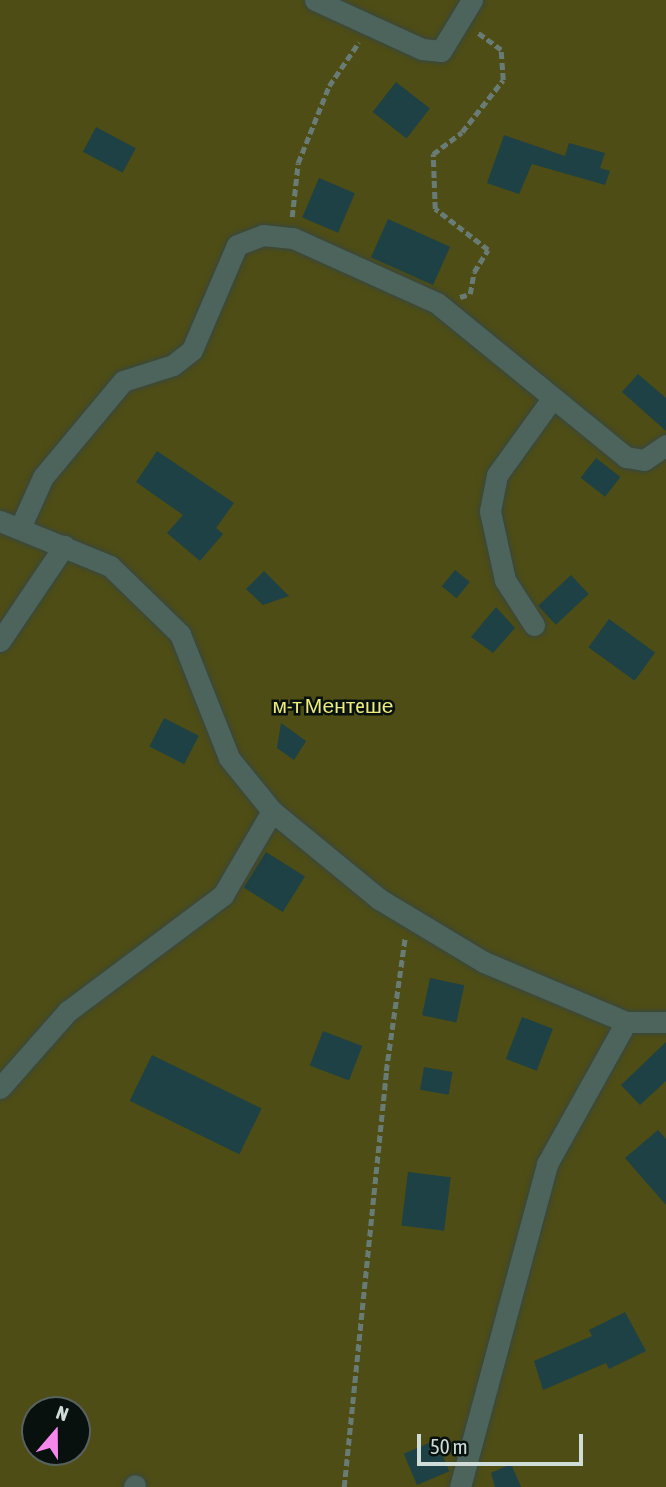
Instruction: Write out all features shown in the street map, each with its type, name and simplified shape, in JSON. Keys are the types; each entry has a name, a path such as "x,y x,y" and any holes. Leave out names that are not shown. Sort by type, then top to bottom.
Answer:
{"street":[{"path":"315,0 356,20 442,51 472,0"},
{"path":"666,445 644,460 626,457 551,400 437,303 293,238 262,235 237,245 192,350 173,365 123,381 43,477 10,524 110,566 180,634 229,758 272,811 379,899 484,962 626,1022 666,1022"},
{"path":"534,625 505,580 490,511 498,475 551,400"},
{"path":"0,641 64,546"},
{"path":"0,1088 68,1012 223,895 272,811"},
{"path":"460,1487 547,1164 626,1022"}],"path":[{"path":"293,238 291,208 298,163 329,86 359,46 356,20"},
{"path":"437,303 470,294 474,272 488,250 435,209 433,154 462,132 503,80 501,50 461,22"},
{"path":"344,1487 386,1071 408,916"}],"green space":[{"name":"м-т Ментeше","path":"0,0 666,0 666,1487 0,1487"}],"building":[{"path":"396,82 430,108 406,138 373,112"},
{"path":"96,127 136,148 123,173 83,152"},
{"path":"504,135 565,156 569,143 605,153 600,168 610,171 605,185 532,164 519,194 487,183"},
{"path":"319,178 355,193 338,233 302,218"},
{"path":"388,219 450,247 433,285 371,257"},
{"path":"638,374 666,398 666,431 622,392"},
{"path":"157,451 234,503 216,528 223,534 200,561 167,533 183,515 136,482"},
{"path":"596,458 620,477 605,497 581,478"},
{"path":"455,570 470,582 457,598 442,586"},
{"path":"264,571 289,596 263,605 246,589"},
{"path":"571,575 589,594 556,625 538,606"},
{"path":"496,607 515,628 493,653 471,637"},
{"path":"609,619 655,653 635,681 588,647"},
{"path":"164,718 199,736 184,764 149,747"},
{"path":"281,723 306,741 294,760 277,748"},
{"path":"266,852 305,876 283,912 244,888"},
{"path":"430,978 464,985 456,1022 422,1015"},
{"path":"522,1017 553,1029 537,1071 506,1059"},
{"path":"323,1031 362,1046 349,1081 310,1066"},
{"path":"666,1042 666,1081 640,1105 621,1085"},
{"path":"152,1055 262,1108 239,1154 130,1101"},
{"path":"424,1067 453,1072 449,1095 420,1090"},
{"path":"658,1130 666,1139 666,1205 625,1158"},
{"path":"408,1172 451,1177 444,1231 401,1226"},
{"path":"625,1312 646,1351 609,1369 606,1363 543,1390 534,1361 592,1336 589,1330"},
{"path":"436,1440 449,1471 417,1485 404,1454"},
{"path":"511,1464 521,1487 495,1487 491,1473"}]}
